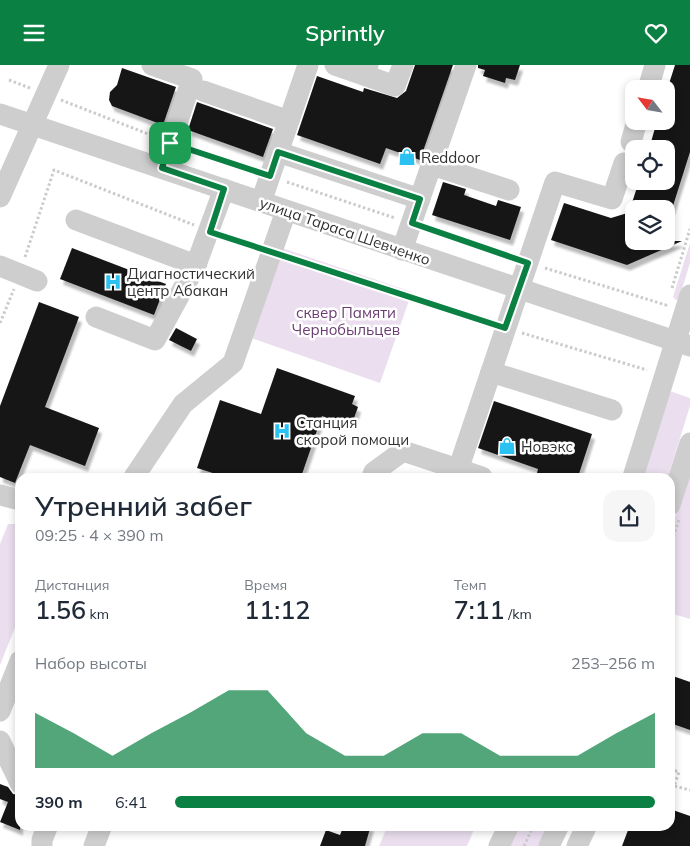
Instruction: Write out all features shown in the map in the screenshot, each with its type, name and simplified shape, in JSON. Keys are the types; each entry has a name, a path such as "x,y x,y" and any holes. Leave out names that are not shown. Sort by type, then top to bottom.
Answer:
{"street":[{"path":"0,197 59,65"},
{"path":"152,65 192,79 162,168"},
{"path":"261,202 308,65"},
{"path":"335,65 366,70 395,86 403,65"},
{"path":"402,250 466,65"},
{"path":"651,80 656,65"},
{"path":"204,91 288,121"},
{"name":"улица Тараса Шевченко","path":"0,113 683,344"},
{"path":"278,152 420,199"},
{"path":"458,469 555,182 612,199 624,163"},
{"path":"432,165 508,190"},
{"path":"96,317 155,340 196,265 210,232 224,189"},
{"path":"137,473 182,404 233,363 286,211"},
{"path":"76,220 196,265"},
{"path":"635,473 683,344 690,295"},
{"path":"491,372 612,410"},
{"path":"675,490 690,443"},
{"path":"373,473 403,451 470,473"},
{"path":"0,495 15,499"},
{"path":"0,711 15,674"},
{"path":"0,741 15,772"},
{"path":"94,846 100,831"},
{"path":"499,846 506,831"},
{"path":"549,846 556,831"},
{"path":"577,846 584,831"}],"path":[{"path":"79,105 170,143 528,263 666,305 690,229"},
{"path":"0,323 19,274 54,170 210,232 505,328 647,370"},
{"path":"675,771 679,772 675,783"},
{"path":"675,786 690,790"},
{"path":"524,846 531,831"}],"green space":[{"path":"690,243 690,263 679,299 676,300 673,297"},
{"name":"сквер Памяти Чернобыльцев","path":"282,248 412,292 380,383 251,338"},
{"path":"667,390 690,398 690,406 669,473 641,473"},
{"path":"690,465 690,619 675,614 675,518"},
{"path":"8,524 15,524 15,628 0,665 0,544"},
{"path":"385,831 473,831 467,846 379,846"},
{"path":"510,831 546,831 539,846 503,846"}],"building":[{"path":"415,65 453,65 420,160 386,148 380,164 297,135 317,76 363,92 364,88 397,98 406,91"},
{"path":"478,65 520,65 515,80 506,78 505,83 483,76 485,70 478,68"},
{"path":"675,65 690,65 690,152 675,200 633,200 636,190 675,190 675,140 652,140 654,130 675,130 675,80 670,80"},
{"path":"122,68 176,87 163,125 112,106 109,100 110,92 117,85"},
{"path":"197,102 273,129 263,157 188,130"},
{"path":"443,182 466,189 464,195 496,206 498,200 521,207 510,240 432,215"},
{"path":"564,203 611,218 625,214 625,250 661,250 627,265 551,240"},
{"name":"Диагностический центр Абакан","path":"72,248 166,284 154,315 60,279"},
{"path":"39,302 79,317 45,407 99,428 85,466 30,445 19,473 15,473 15,483 0,477 0,406"},
{"path":"176,328 197,339 191,351 169,340"},
{"path":"277,368 355,396 352,404 358,407 353,421 347,418 344,424 322,416 302,473 213,473 197,468 220,400 261,414"},
{"path":"494,401 592,434 579,473 537,473 538,469 478,448"},
{"path":"675,677 690,682 690,730 675,725"},
{"path":"0,784 8,787 15,794 15,828 0,822 8,802 0,799"},
{"path":"675,811 690,816 690,846 622,846 628,831 675,831"},
{"path":"326,831 340,835 342,831 369,831 365,846 320,846"}],"place":[{"name":"Reddoor","path":"407,157"},
{"name":"Диагностический центр Абакан","path":"113,282"},
{"name":"Станция скорой помощи","path":"282,431"},
{"name":"Новэкс","path":"507,446"}],"route":[{"path":"170,143 270,176 278,152 420,199 412,223 528,263 505,328 210,232 224,189 162,168 170,143"}]}
